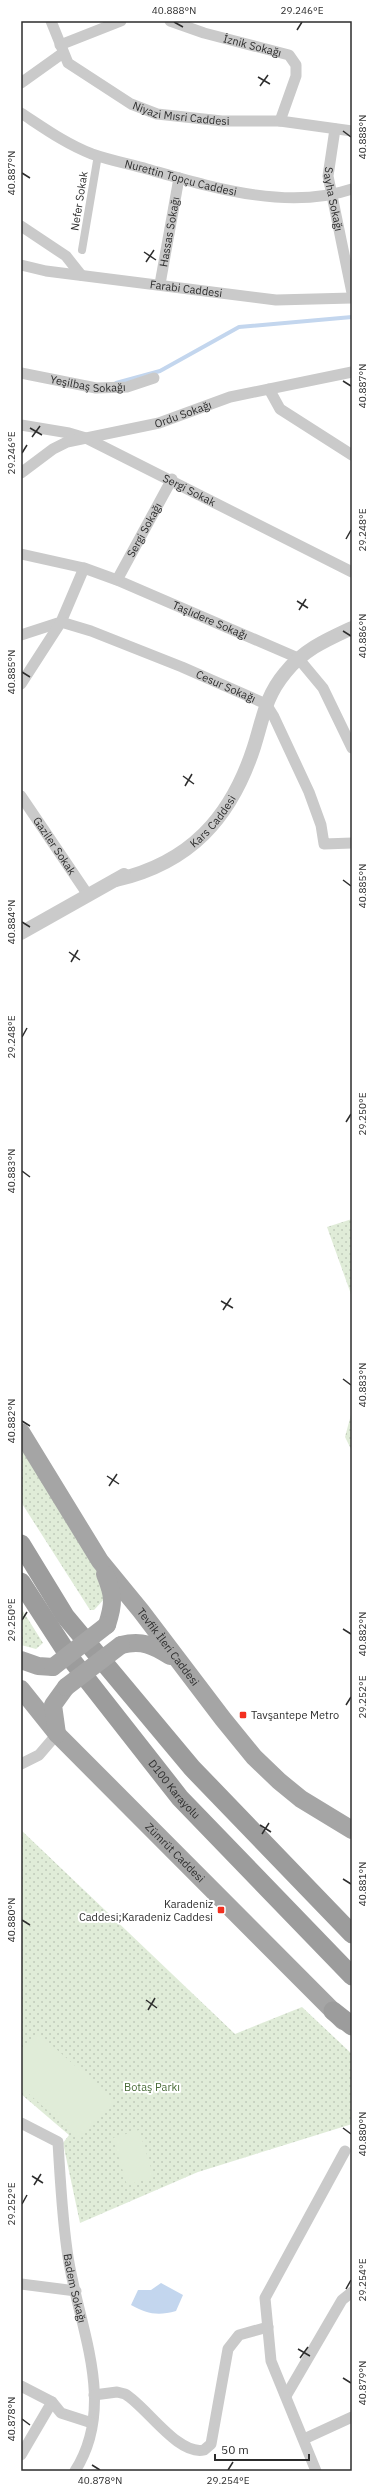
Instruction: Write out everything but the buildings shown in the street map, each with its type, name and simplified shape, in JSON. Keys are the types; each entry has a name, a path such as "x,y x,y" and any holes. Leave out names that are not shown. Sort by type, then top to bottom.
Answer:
{"highway":[{"path":"21,1544 66,1616 192,1768 352,1934"},
{"name":"D100 Karayolu","path":"21,1582 71,1659 180,1798 352,1976"},
{"path":"333,2011 352,2026"}],"main road":[{"name":"Tevfik İleri Caddesi","path":"21,1432 100,1561 222,1719 259,1762 301,1799 352,1830"},
{"path":"21,1660 38,1666 53,1667 107,1625 113,1606 112,1591 100,1561"},
{"path":"57,1734 54,1705 66,1687 121,1645 134,1642 152,1644 179,1662"},
{"name":"Zümrüt Caddesi","path":"21,1689 57,1734 352,2029"}],"street":[{"name":"Niyazi Mısri Caddesi","path":"51,21 68,63 103,88 131,104 157,114 222,121 280,121 352,131"},
{"path":"21,83 62,49 121,21"},
{"name":"İznik Sokağı","path":"170,21 204,33 289,55 296,65 296,76 280,121"},
{"name":"Nurettin Topçu Caddesi","path":"21,113 58,137 98,155 179,178 268,197 301,199 334,195 352,189"},
{"name":"Sayha Sokağı","path":"335,129 328,176 334,195 352,293"},
{"name":"Nefer Sokak","path":"82,250 98,155"},
{"name":"Hassas Sokağı","path":"160,284 179,178"},
{"path":"21,226 66,256 81,275"},
{"name":"Farabi Caddesi","path":"21,265 46,271 160,284 276,300 352,298"},
{"name":"Ordu Sokağı","path":"21,473 53,449 86,438 164,421 230,397 352,372"},
{"name":"Yeşilbaş Sokağı","path":"21,373 96,388 127,387 154,378"},
{"path":"269,389 276,403 288,414 352,455"},
{"name":"Sergi Sokak","path":"21,425 69,433 86,438 352,572"},
{"name":"Sergi Sokağı","path":"117,580 172,480"},
{"name":"Taşlıdere Sokağı","path":"21,554 84,568 117,580 298,658 324,688 352,748"},
{"path":"21,684 61,622 84,568"},
{"path":"21,635 61,622"},
{"name":"Cesur Sokağı","path":"61,622 91,631 182,667 274,717 312,798 321,825 324,844 352,843"},
{"name":"Kars Caddesi","path":"21,933 116,880 135,876 176,856 194,844 215,825 240,783 259,731 263,711 276,686 298,658 317,644 352,628"},
{"name":"Gaziler Sokak","path":"21,796 88,895"},
{"path":"21,1764 39,1755 57,1734"},
{"name":"Badem Sokağı","path":"21,2123 58,2142 67,2251 90,2353 94,2395 92,2423 80,2463 75,2471"},
{"path":"316,2471 271,2361 265,2298 345,2151"},
{"path":"21,2284 76,2291"},
{"path":"286,2396 342,2300 352,2292"},
{"path":"94,2395 117,2392 125,2394 164,2431 192,2449 204,2450 211,2444 228,2349 239,2335 268,2327"},
{"path":"21,2386 52,2402 60,2413 92,2423"},
{"path":"21,2455 52,2402"},
{"path":"304,2439 352,2417"}],"green space":[{"path":"352,1219 352,1297 327,1227"},
{"path":"352,1411 352,1451 345,1437"},
{"path":"21,1448 100,1575 106,1597 94,1610 90,1610 21,1502"},
{"path":"21,1608 43,1643 36,1649 21,1645"},
{"name":"Botaş Parkı","path":"21,1830 235,2034 302,2007 352,2054 352,2124 198,2172 80,2223 63,2143 69,2135 21,2094"},
{"path":"38,2033 114,2100 80,2139 21,2087 21,2053"},
{"path":"139,2130 154,2177 127,2185 113,2138"}],"water":[{"path":"161,2283 183,2295 176,2311 158,2314 142,2310 131,2305 138,2290 151,2290"}],"waterway":[{"path":"116,383 160,371 239,327 352,317"}],"place":[{"name":"Tavşantepe Metro","path":"243,1715"},
{"name":"Karadeniz Caddesi;Karadeni̇z Caddesi̇","path":"221,1910"}]}
